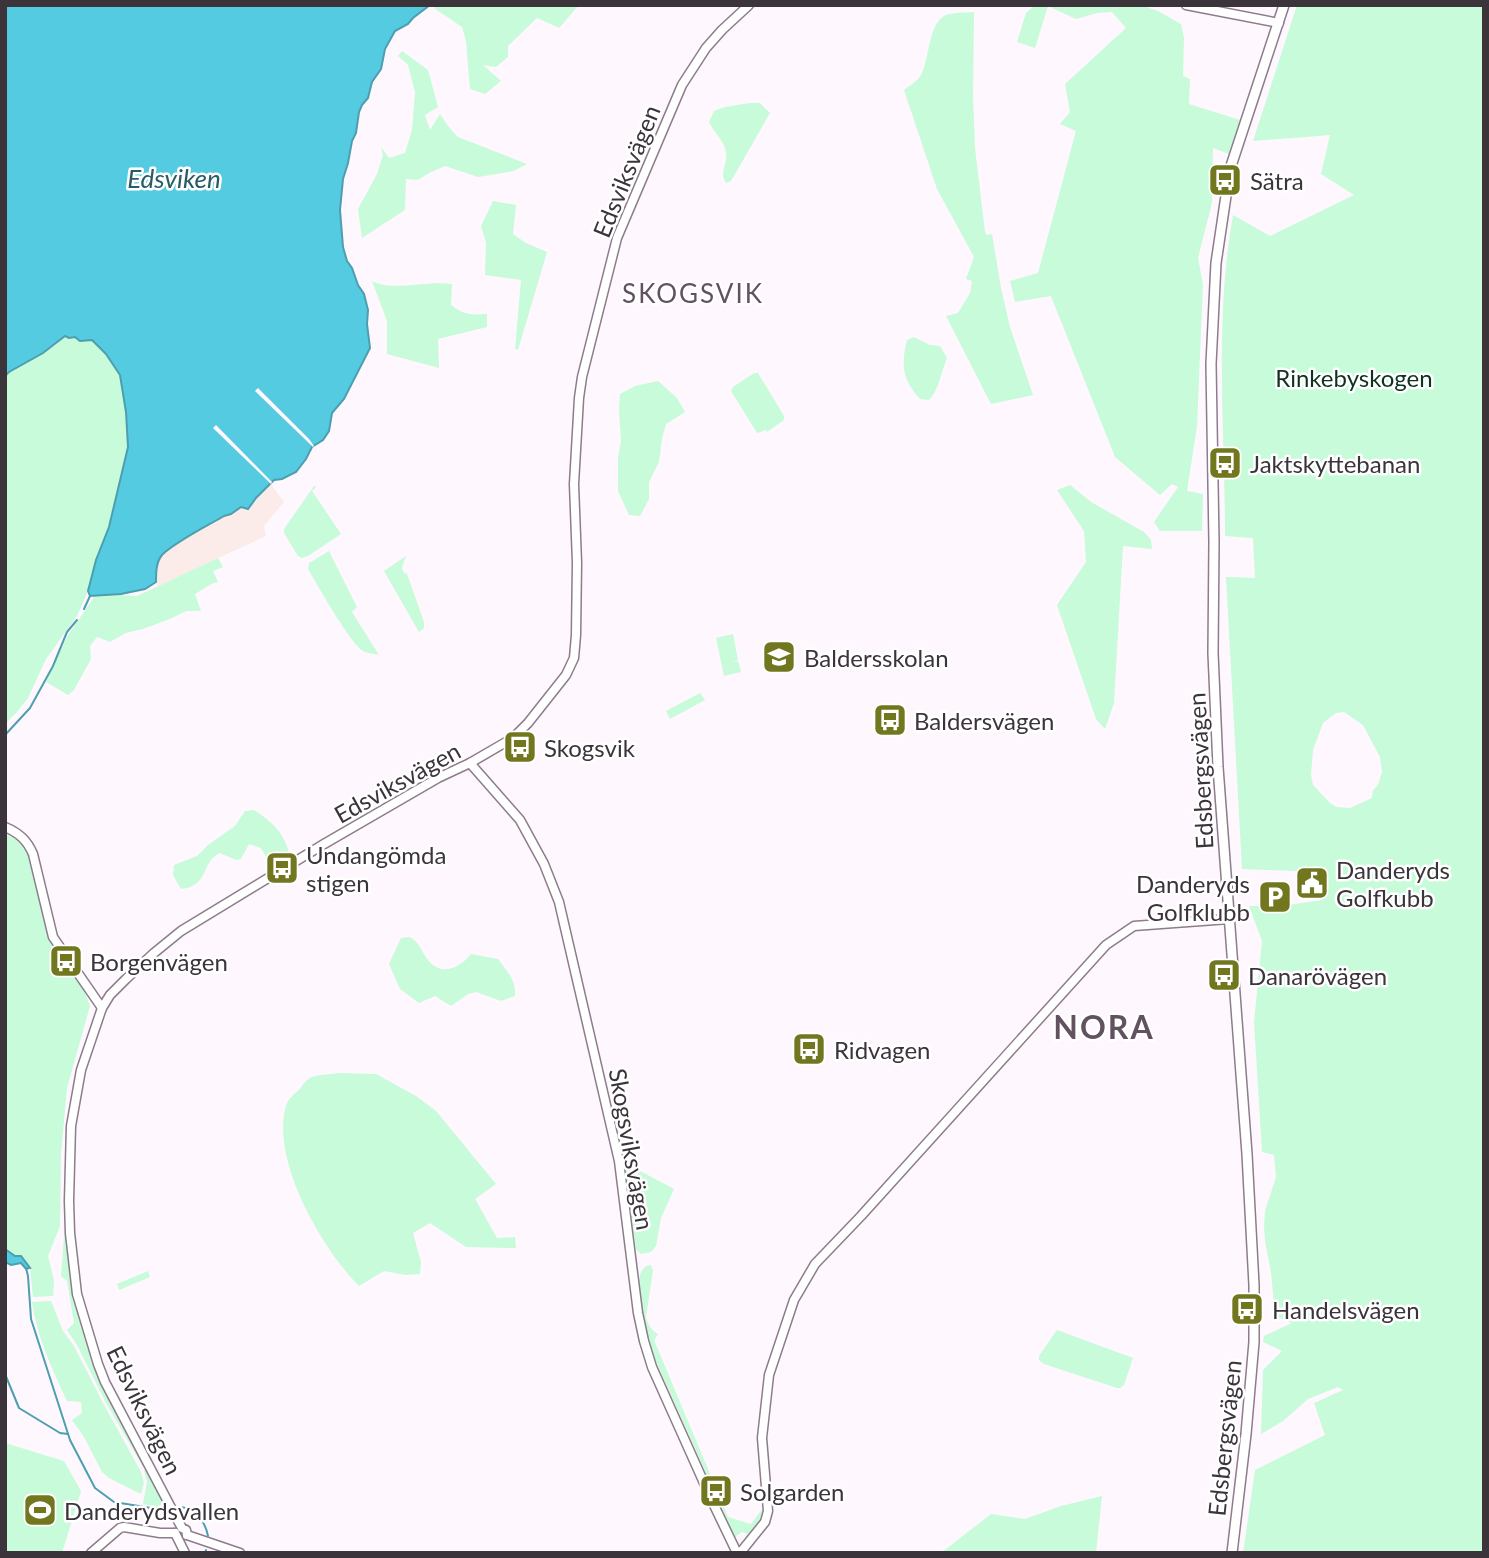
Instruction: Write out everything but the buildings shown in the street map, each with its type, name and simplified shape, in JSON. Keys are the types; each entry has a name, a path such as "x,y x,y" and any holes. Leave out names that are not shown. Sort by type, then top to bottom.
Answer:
{"main road":[{"name":"Edsbergsvägen","path":"1231,1553 1246,1434 1254,1285 1218,767 1213,653 1211,363 1216,276 1230,169 1284,5"}],"street":[{"name":"Edsviksvägen","path":"185,1553 181,1534 105,1382 76,1294 69,1201 71,1126 81,1070 102,1008 110,995 126,979 181,932 438,778 495,750 515,736 566,675 574,658 577,611 574,484 579,398 617,238 682,85 706,48 749,5"},
{"path":"1186,5 1279,23"},
{"name":"Skogsviksvägen","path":"470,763 520,820 544,864 559,902 620,1161 638,1313 644,1341 657,1379 738,1553"},
{"path":"5,827 24,838 29,845 53,937 102,1008"},
{"path":"738,1553 765,1521 768,1511 762,1438 769,1375 794,1300 815,1264 862,1216 1106,945 1134,926 1228,919"},
{"path":"92,1553 124,1527 181,1534 240,1553"}],"shaded area":[{"path":"270,483 284,502 264,526 266,536 158,586 156,568 161,555 241,507 248,509"}],"green space":[{"path":"437,5 579,5 559,28 537,18 508,46 508,57 496,67 483,65 501,81 485,94 470,89 466,41 462,27 434,8"},
{"path":"1035,5 1140,5 1158,11 1181,24 1184,38 1183,76 1190,79 1189,104 1240,120 1229,154 1213,148 1212,203 1198,258 1203,284 1197,426 1187,491 1203,494 1202,531 1160,531 1154,522 1178,487 1172,484 1160,495 1115,457 1051,296 1015,302 1010,281 1038,273 1076,131 1060,124 1070,112 1065,84 1126,28 1112,12 1076,19 1048,6 1035,48 1017,42 1026,13"},
{"name":"Rinkebyskogen","path":"1297,5 1484,5 1484,1553 1243,1553 1255,1470 1325,1435 1314,1403 1343,1390 1338,1387 1308,1399 1283,1421 1261,1434 1263,1370 1282,1351 1263,1342 1264,1336 1292,1323 1275,1316 1265,1241 1265,1211 1276,1177 1274,1155 1262,1152 1254,1022 1262,941 1249,906 1288,905 1322,900 1319,872 1242,869 1226,577 1255,578 1253,538 1225,536 1222,335 1227,255 1233,215 1270,236 1354,195 1321,174 1330,135 1253,141","holes":["1344,712 1363,725 1380,757 1382,772 1378,785 1373,790 1372,798 1350,808 1336,807 1313,785 1313,750 1323,723 1336,713"]},
{"path":"974,12 975,148 985,232 987,235 992,234 1010,327 1033,395 991,404 946,316 958,313 970,293 972,281 966,279 974,257 937,189 904,90 921,75 933,33 940,19 949,14"},
{"path":"402,51 428,70 438,107 425,115 430,130 440,114 458,137 527,164 514,171 478,177 445,166 418,180 406,179 405,210 362,238 358,209 377,174 383,155 381,147 389,158 405,153 412,130 415,92 408,65 398,56"},
{"path":"760,103 770,113 731,181 726,183 723,175 725,148 709,122 714,111"},
{"path":"493,201 516,205 513,234 547,252 518,350 515,349 521,280 485,275 486,243 481,226"},
{"path":"372,281 389,286 452,284 451,305 468,314 487,314 487,327 438,339 439,368 387,354 387,321"},
{"path":"65,336 75,337 80,341 91,340 106,354 121,375 128,447 109,527 77,616 46,659 28,698 5,724 5,376 56,345"},
{"path":"914,337 930,345 940,346 947,358 938,386 929,400 920,399 904,371 907,340"},
{"path":"754,373 758,373 784,416 784,420 767,432 757,433 731,391"},
{"path":"658,381 677,398 685,412 666,424 659,462 649,482 649,499 640,516 629,515 618,491 620,394 635,386"},
{"path":"1070,485 1091,502 1144,532 1151,540 1152,549 1123,546 1114,703 1105,729 1096,719 1057,605 1086,562 1084,531 1057,490"},
{"path":"314,486 316,487 312,491 341,534 302,558 298,556 284,529"},
{"path":"329,551 357,607 352,612 379,655 363,651 357,646 308,569 309,563"},
{"path":"406,556 402,568 407,574 424,622 424,628 419,632 384,571"},
{"path":"218,558 223,567 213,571 218,582 195,594 201,611 186,611 126,633 110,642 97,637 90,646 91,659 74,690 68,695 46,682 67,637 96,594 137,596"},
{"path":"733,634 738,660 732,662 738,661 741,672 724,676 716,638"},
{"path":"700,693 705,700 670,719 666,711"},
{"path":"254,810 278,830 291,859 273,870 261,848 249,844 241,859 236,860 220,853 210,862 197,883 181,889 173,875 174,865 197,856 235,826 245,811"},
{"path":"5,834 17,840 28,854 55,948 84,990 90,1006 67,1088 61,1154 60,1226 48,1256 54,1280 53,1296 33,1297 30,1268 25,1260 5,1248"},
{"path":"410,937 428,960 439,968 456,967 471,954 498,959 512,980 515,996 501,1001 476,992 468,994 451,1006 435,996 419,1003 400,989 389,964 401,938"},
{"path":"337,1073 376,1074 416,1096 436,1111 496,1184 475,1199 497,1238 515,1237 516,1248 466,1247 430,1223 413,1233 421,1262 420,1274 405,1275 384,1271 359,1286 315,1227 292,1176 285,1151 283,1127 288,1102 310,1078"},
{"path":"629,1165 674,1189 661,1218 656,1246 651,1252 641,1254 636,1249 624,1169"},
{"path":"65,1224 75,1295 88,1348 105,1391 146,1465 143,1467 67,1330 74,1323 67,1281 61,1276"},
{"path":"651,1265 653,1271 646,1317 650,1327 658,1334 654,1340 728,1517 751,1524 762,1509 758,1524 749,1537 742,1532 735,1537 653,1355 639,1282 643,1270"},
{"path":"148,1271 150,1277 119,1290 117,1284"},
{"path":"51,1301 63,1331 74,1346 141,1472 144,1483 141,1494 102,1472 72,1420 82,1413 81,1402 67,1401 41,1340 34,1315 32,1302"},
{"path":"1057,1330 1133,1358 1124,1385 1117,1388 1039,1360"},
{"name":"Danderydsvallen","path":"5,1443 64,1461 81,1491 62,1553 5,1553"},
{"path":"147,1469 168,1509 143,1504 147,1482 144,1470"},
{"path":"1102,1496 1096,1553 941,1553 991,1514 1025,1519 1061,1506"}],"water":[{"name":"Edsviken","path":"7,5 430,5 408,24 395,31 385,49 381,69 359,112 343,179 340,210 343,247 364,294 368,310 370,348 344,399 332,413 329,431 323,440 312,447 296,472 274,480 248,509 241,507 168,550 159,561 156,582 145,589 90,596 88,591 109,527 128,447 120,375 106,354 92,340 80,341 75,337 65,336 5,376"},
{"path":"5,1249 15,1256 21,1256 30,1268 26,1269 21,1263 11,1265 5,1262"}],"pier":[{"path":"258,388 309,439 313,447 255,391"},
{"path":"216,425 272,482 271,484 213,428"}],"waterway":[{"path":"84,609 90,596"},
{"path":"5,735 30,708 53,666 67,632 77,620"},
{"path":"26,1268 31,1319 70,1440 95,1488 114,1502 151,1508 164,1507"},
{"path":"5,1374 19,1408 60,1433 68,1434"},
{"path":"181,1507 191,1510 199,1517 208,1536"}],"place":[{"name":"Sätra","path":"1225,180"},
{"name":"Jaktskyttebanan","path":"1225,463"},
{"name":"Baldersskolan","path":"779,657"},
{"name":"Baldersvägen","path":"890,720"},
{"name":"Skogsvik","path":"520,747"},
{"name":"Undangömda stigen","path":"282,868"},
{"name":"Danderyds Golfkubb","path":"1312,883"},
{"name":"Danderyds Golfklubb","path":"1275,897"},
{"name":"Borgenvägen","path":"66,961"},
{"name":"Danarövägen","path":"1224,975"},
{"name":"Ridvagen","path":"809,1049"},
{"name":"Handelsvägen","path":"1247,1309"},
{"name":"Solgarden","path":"716,1491"},
{"name":"Danderydsvallen","path":"40,1510"}],"district":[{"name":"SKOGSVIK","path":"693,293"},
{"name":"NORA","path":"1104,1026"}]}
